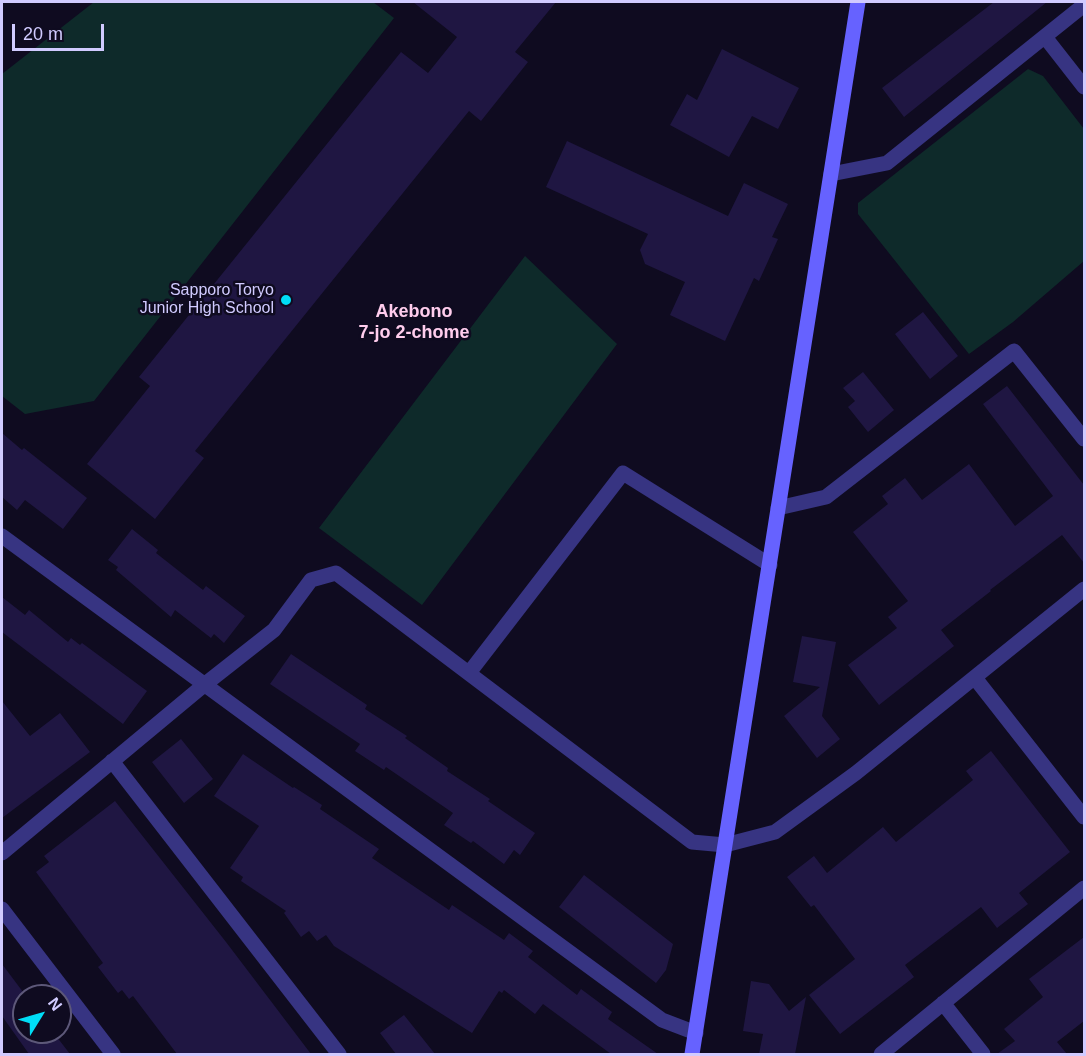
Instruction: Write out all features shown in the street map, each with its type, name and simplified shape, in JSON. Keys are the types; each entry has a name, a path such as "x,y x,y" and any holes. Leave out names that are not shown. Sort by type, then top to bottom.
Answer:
{"street":[{"path":"692,1054 858,2"},
{"path":"831,174 887,164 1084,5"},
{"path":"1045,37 1084,87"},
{"path":"778,508 826,497 1014,351 1084,439"},
{"path":"469,673 622,473 770,566"},
{"path":"2,536 662,1020 696,1033"},
{"path":"2,853 204,685 274,630 311,580 336,573 692,842 725,845 775,832 856,773 1084,589"},
{"path":"975,678 1084,817"},
{"path":"112,761 339,1054"},
{"path":"881,1054 1084,888"},
{"path":"2,909 113,1054"},
{"path":"943,1003 983,1054"}],"green space":[{"path":"94,2 373,2 394,18 94,401 25,414 2,396 2,74"},
{"path":"1028,69 1043,76 1084,129 1084,261 1013,322 969,354 858,214 858,203"},
{"path":"525,256 617,344 422,605 319,528"}],"building":[{"path":"413,2 556,2 515,52 528,62 481,121 469,111 195,451 204,458 155,519 87,464 150,386 139,377 401,52 428,73 457,37"},
{"path":"994,2 1047,2 904,117 882,88"},
{"path":"722,49 799,88 778,129 752,116 729,157 670,125 687,94 697,100"},
{"path":"567,141 728,216 744,183 788,204 772,237 778,239 759,281 754,278 725,341 670,315 685,282 645,264 640,250 648,234 546,187"},
{"path":"923,312 958,356 930,379 895,334"},
{"path":"863,372 894,410 868,432 848,407 855,401 843,388"},
{"path":"1007,386 1084,485 1084,563 1062,535 941,630 954,646 879,705 848,665 897,628 888,617 908,601 853,532 888,504 882,496 905,478 922,500 969,464 1015,526 1053,496 983,404"},
{"path":"2,433 87,498 63,529 25,500 17,510 2,497"},
{"path":"132,529 158,550 156,553 203,590 206,586 245,616 224,643 214,634 211,638 175,610 171,617 116,570 118,567 108,560"},
{"path":"2,597 25,615 29,610 68,642 71,638 80,645 82,643 147,691 123,724 2,632"},
{"path":"802,636 836,642 822,716 840,739 817,758 784,716 820,687 793,682"},
{"path":"291,654 367,705 365,709 407,736 405,738 448,768 447,771 490,799 488,801 535,833 520,855 514,850 504,864 473,841 471,843 444,825 453,813 386,767 384,770 355,751 360,744 270,684"},
{"path":"2,701 30,736 60,713 90,752 2,818"},
{"path":"181,739 213,779 184,803 152,762"},
{"path":"991,751 1070,852 1019,893 1028,904 997,928 981,907 905,965 914,977 840,1034 809,995 855,959 814,905 811,907 787,877 814,856 827,873 883,827 896,842 973,780 966,771"},
{"path":"243,754 322,805 320,809 379,849 372,858 449,910 452,905 504,940 509,933 533,951 528,957 577,995 581,989 612,1012 608,1019 658,1054 611,1054 543,1004 535,1014 504,990 502,993 499,991 472,1033 334,946 326,935 317,941 309,931 301,937 284,913 286,911 241,881 243,877 230,868 259,826 214,796"},
{"path":"115,801 311,1054 177,1054 133,996 129,999 122,990 118,993 98,967 103,963 36,872 49,862 44,856"},
{"path":"584,875 673,944 666,970 656,983 559,907"},
{"path":"1084,937 1084,1021 1057,1042 1067,1054 997,1054 1015,1041 1004,1029 1043,997 1029,979"},
{"path":"2,964 17,984 12,984 12,1030 2,1016"},
{"path":"751,981 769,984 789,1011 806,997 795,1054 759,1054 763,1034 743,1031"},
{"path":"404,1015 435,1054 396,1054 380,1033"},
{"path":"22,1044 62,1044 70,1054 29,1054"}],"place":[{"name":"Sapporo Toryo Junior High School","path":"286,300"}],"district":[{"name":"Akebono 7-jo 2-chome","path":"414,322"}]}
